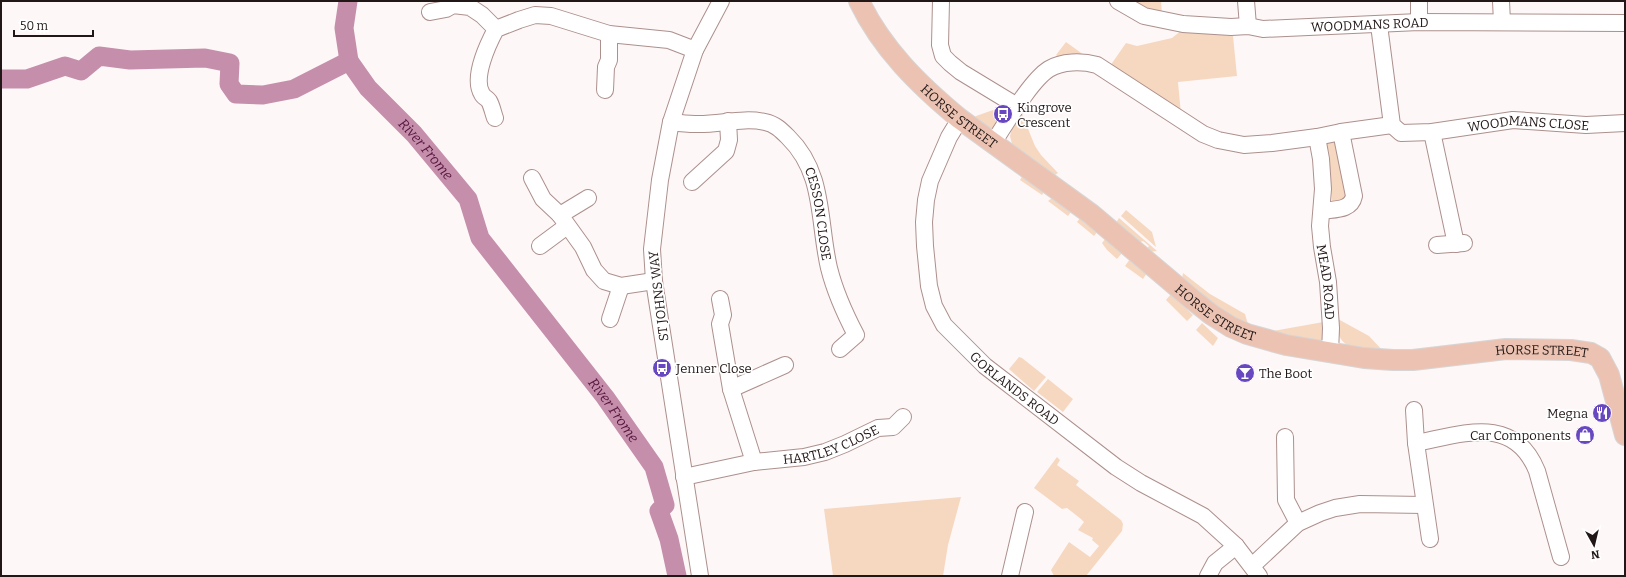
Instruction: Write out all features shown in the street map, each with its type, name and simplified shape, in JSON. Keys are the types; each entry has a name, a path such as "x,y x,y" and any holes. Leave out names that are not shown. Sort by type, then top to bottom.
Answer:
{"main road":[{"name":"HORSE STREET","path":"859,1 876,32 890,52 938,100 960,119 1091,214 1144,257 1193,300 1212,315 1231,327 1262,339 1330,353 1364,358 1413,360 1506,349 1564,349 1591,353 1600,358 1609,375 1625,436"}],"street":[{"name":"ST JOHNS WAY","path":"700,576 654,281 652,249 660,180 671,122 695,50 721,1"},
{"path":"941,1 940,45 943,56 961,72 1017,106"},
{"name":"WOODMANS ROAD","path":"1118,1 1144,16 1183,24 1231,27 1248,26 1263,28 1379,25 1418,22 1625,24"},
{"path":"1246,1 1248,26"},
{"path":"1418,22 1419,1"},
{"path":"1501,1 1502,22"},
{"path":"430,12 446,9 453,5 470,7 482,15 496,29"},
{"path":"496,118 488,100 482,94 480,87 480,70 485,52 496,29 519,20 535,16 551,16 609,34 669,40 695,50"},
{"path":"993,143 1017,106 1037,80 1048,69 1061,65 1087,62 1096,65 1203,134 1218,140 1244,145 1317,137 1392,125 1379,25"},
{"path":"605,90 606,67 609,60 609,34"},
{"name":"GORLANDS ROAD","path":"960,119 949,137 930,181 926,200 924,222 929,286 934,306 944,324 985,366 1116,467 1141,483 1203,516 1236,546 1255,571"},
{"name":"WOODMANS CLOSE","path":"1392,125 1401,133 1432,132 1513,120 1586,125 1625,123"},
{"path":"692,182 726,151 730,140 728,121"},
{"name":"CESSON CLOSE","path":"671,122 695,124 728,121 752,121 766,123 778,127 792,140 802,154 811,171 817,190 825,251 833,283 856,335 840,349"},
{"path":"1322,210 1342,208 1350,205 1353,201 1354,196 1341,132"},
{"path":"1432,132 1460,243 1437,245"},
{"name":"MEAD ROAD","path":"1317,137 1321,159 1323,189 1320,226 1328,282 1332,328 1330,353"},
{"path":"539,184 542,200 564,220 583,247 599,276 604,281 621,286 654,281"},
{"path":"540,246 564,220 588,198"},
{"path":"610,319 621,286"},
{"path":"720,299 723,315 720,324 732,389 754,462"},
{"path":"732,389 785,365"},
{"path":"1414,410 1416,443 1430,539"},
{"name":"HARTLEY CLOSE","path":"684,477 754,462 804,457 824,452 878,428 893,428 903,417"},
{"path":"1416,443 1477,431 1498,434 1520,443 1533,460 1537,471 1561,557"},
{"path":"1285,437 1286,500 1298,523"},
{"path":"1255,571 1298,523 1320,512 1360,504 1424,505"},
{"path":"1010,576 1025,512"},
{"path":"1208,576 1215,563 1236,546"}],"shaded area":[{"path":"1130,1 1161,1 1162,15"},
{"path":"1182,30 1233,36 1237,76 1178,82 1181,114 1110,66 1126,43 1137,46 1172,38"},
{"path":"1066,42 1084,55 1082,57 1062,61 1056,55"},
{"path":"1002,102 1009,108 995,129 989,130 972,120 976,116 993,110 996,112"},
{"path":"1022,114 1035,146 1041,155 1058,173 1052,177 1013,148 1010,136 1012,129"},
{"path":"1333,141 1337,142 1347,194 1343,202 1332,201 1329,151 1324,148 1325,143"},
{"path":"1023,175 1044,192 1042,195 1020,180"},
{"path":"1052,198 1070,210 1071,212 1068,216 1048,201"},
{"path":"1126,210 1152,232 1156,247 1121,216"},
{"path":"1081,217 1098,231 1094,236 1077,222"},
{"path":"1119,218 1157,251 1149,252 1146,250 1149,246 1143,241 1137,243 1116,223"},
{"path":"1106,238 1122,253 1117,259 1102,243"},
{"path":"1130,259 1147,273 1143,279 1125,266"},
{"path":"1183,273 1210,294 1245,314 1250,327 1224,315 1182,279"},
{"path":"1171,294 1193,315 1187,321 1166,300"},
{"path":"1338,319 1369,336 1385,353 1347,345 1341,340 1338,331"},
{"path":"1329,321 1326,339 1321,342 1268,334 1273,331"},
{"path":"1202,323 1218,338 1213,346 1196,330"},
{"path":"1019,357 1046,377 1034,391 1009,369"},
{"path":"1048,379 1073,399 1063,412 1037,392"},
{"path":"1057,457 1060,460 1057,465 1079,481 1076,485 1121,520 1123,524 1122,531 1086,576 1054,576 1051,570 1069,542 1090,557 1099,546 1092,540 1093,538 1078,530 1084,522 1081,519 1067,508 1062,509 1034,488"},
{"path":"961,497 948,545 943,576 833,576 824,509"}],"waterway":[{"path":"348,1 344,28 349,61"},
{"name":"River Frome","path":"1,79 27,79 65,66 81,71 99,56 130,60 205,58 230,63 229,84 236,94 263,95 294,89 349,61 368,88 414,134 468,199 480,238 605,397 654,467 665,505 659,511 669,539 677,576"}],"place":[{"name":"Kingrove Crescent","path":"1003,114"},
{"name":"Jenner Close","path":"662,368"},
{"name":"The Boot","path":"1245,373"},
{"name":"Megna","path":"1602,413"},
{"name":"Car Components","path":"1585,435"}]}
